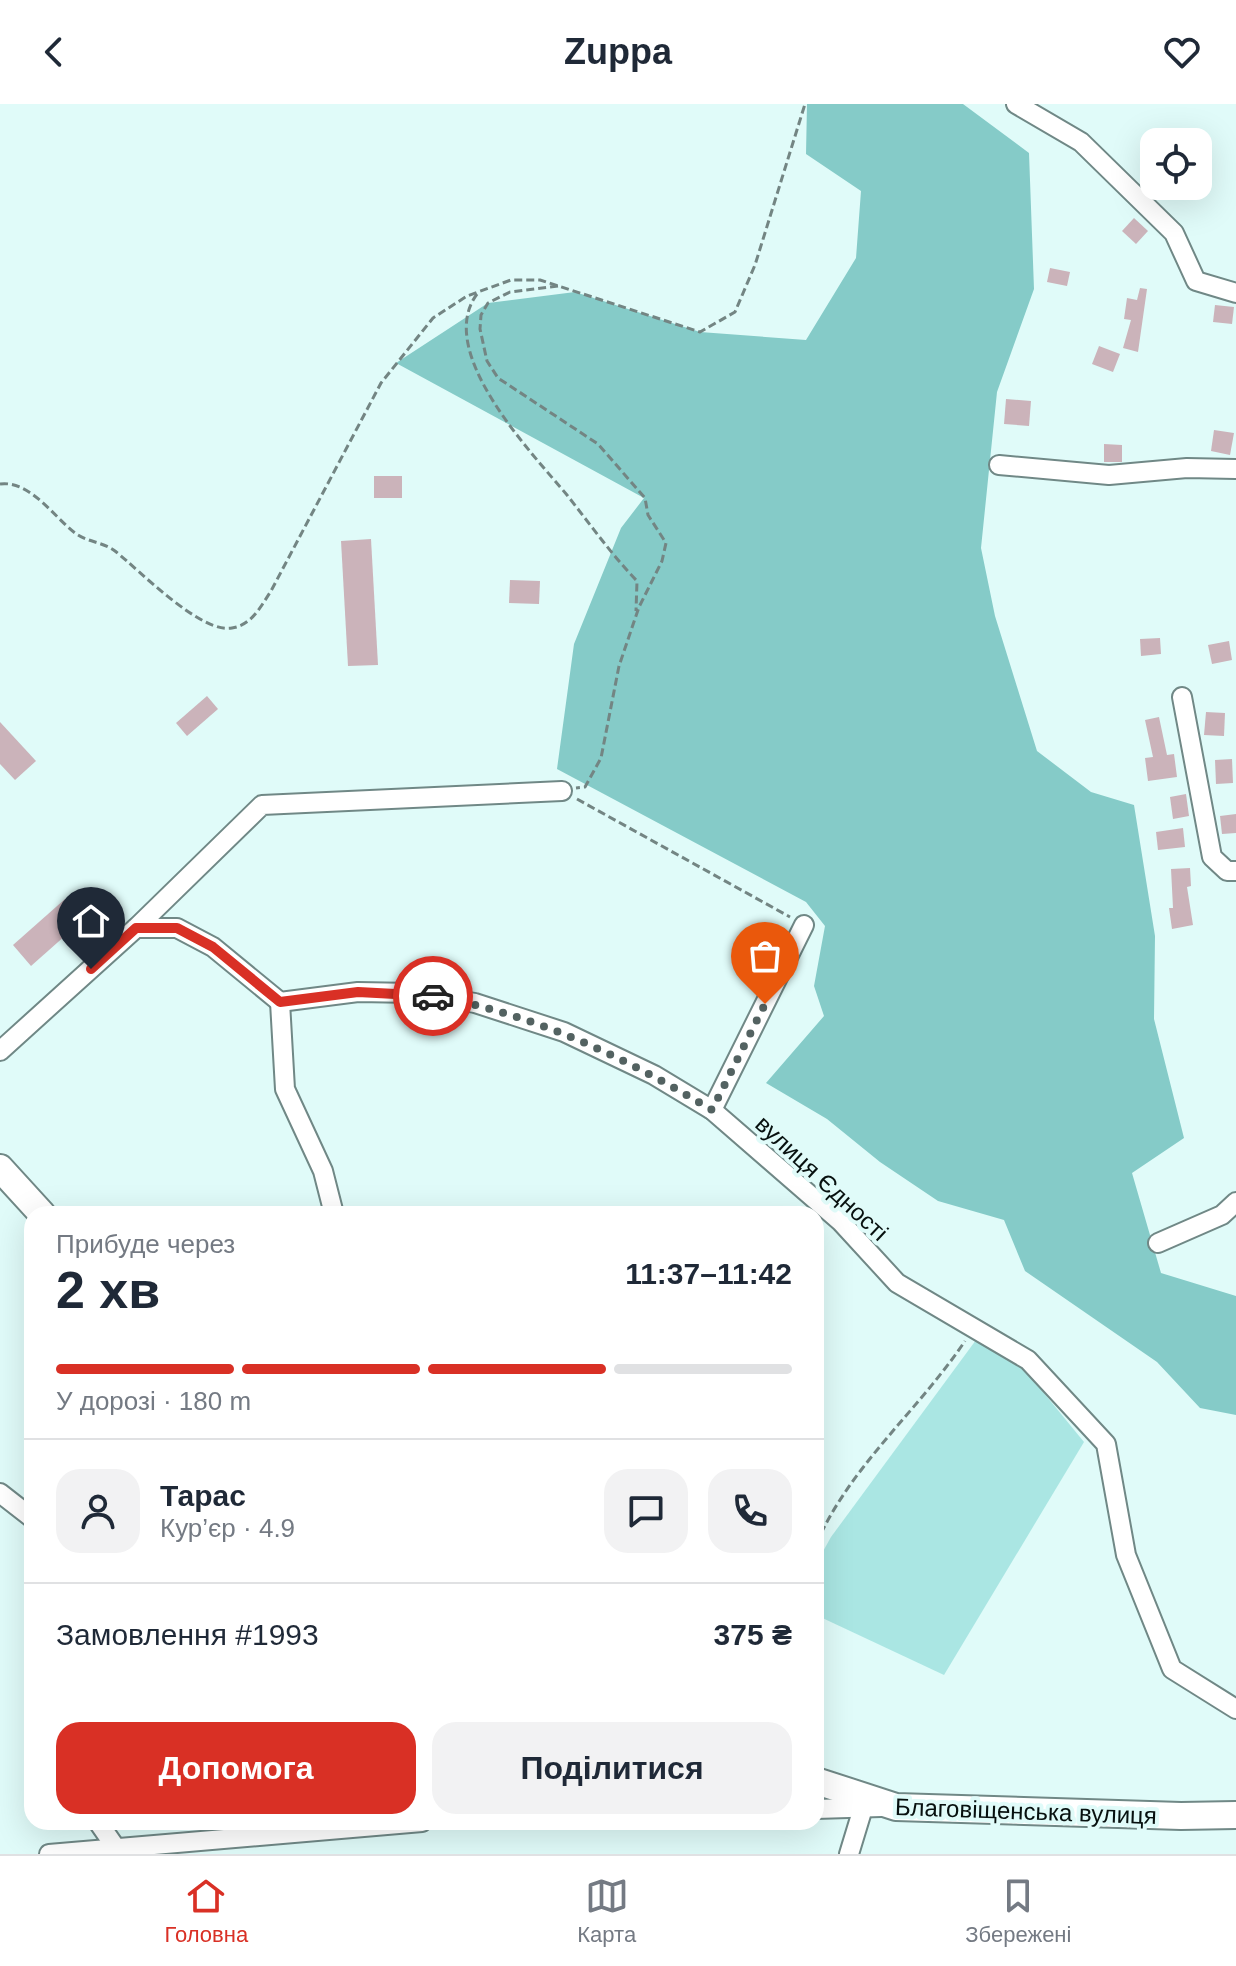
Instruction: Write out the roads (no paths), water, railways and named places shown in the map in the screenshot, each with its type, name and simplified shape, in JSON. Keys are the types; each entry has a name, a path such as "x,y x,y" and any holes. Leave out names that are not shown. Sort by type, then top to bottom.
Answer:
{"street":[{"path":"1016,104 1081,142 1174,233 1196,281 1236,293"},
{"path":"999,465 1109,475 1187,468 1236,469"},
{"path":"1182,697 1212,857 1227,871 1236,871"},
{"path":"0,1051 136,928 262,805 562,791"},
{"path":"712,1110 804,925"},
{"path":"136,928 177,928 213,947 280,1002 285,1089 323,1171 332,1206"},
{"name":"вулиця Єдності","path":"280,1002 358,992 414,993 475,1003 564,1032 654,1075 712,1110 823,1206"},
{"path":"0,1168 35,1206"},
{"path":"1158,1243 1222,1215 1236,1202"},
{"name":"вулиця Єдності","path":"824,1207 897,1283 1028,1360 1106,1444 1126,1555 1172,1669 1236,1709"},
{"path":"0,1493 24,1512"},
{"path":"824,1784 896,1807"},
{"name":"Благовіщенська вулиця","path":"824,1809 896,1807 1236,1815"},
{"path":"849,1854 863,1808"},
{"path":"104,1830 116,1848"},
{"path":"49,1854 116,1848 227,1845 274,1830"}]}
